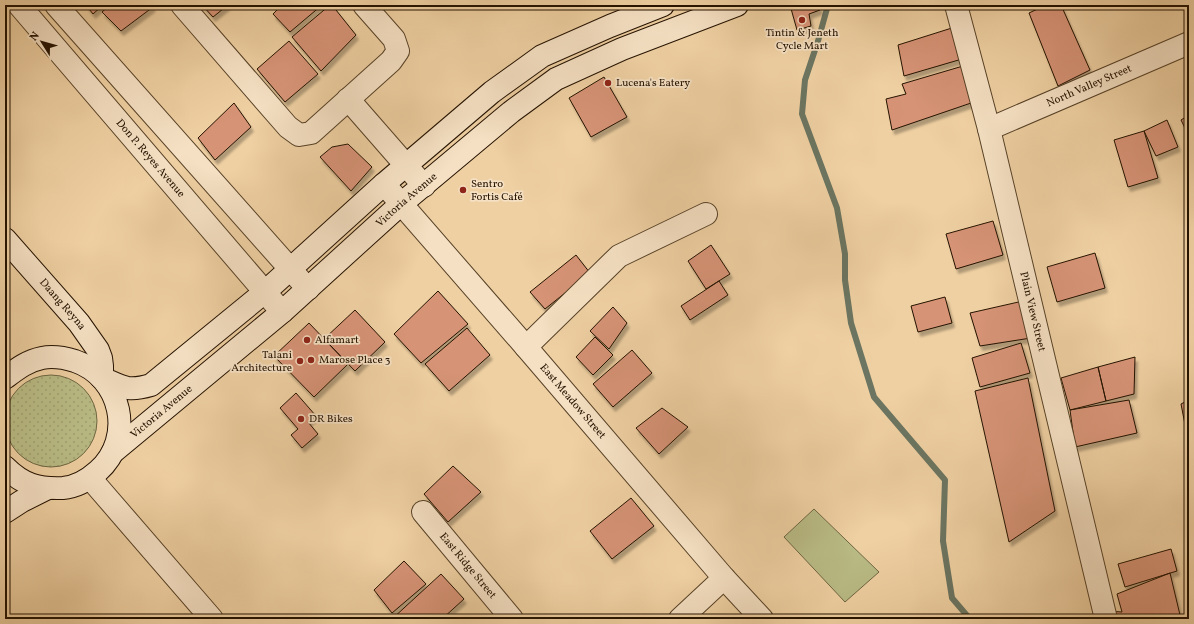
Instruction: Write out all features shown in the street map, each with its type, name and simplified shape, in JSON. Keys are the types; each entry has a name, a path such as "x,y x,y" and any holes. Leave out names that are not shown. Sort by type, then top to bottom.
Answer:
{"street":[{"name":"Don P. Reyes Avenue","path":"19,5 266,291 282,312"},
{"path":"56,5 308,289"},
{"path":"182,5 288,127 299,135 311,133 391,61 398,51 394,39 364,5"},
{"path":"5,378 22,365 43,358 64,358 85,364 102,378 127,389 137,389 151,385 266,291 384,184 492,92 542,56 610,26 663,5"},
{"name":"Victoria Avenue","path":"113,452 282,312 401,204 511,112 556,79 622,48 737,5"},
{"name":"Plain View Street","path":"956,5 989,129 1106,619"},
{"name":"North Valley Street","path":"989,129 1189,43"},
{"path":"542,56 556,79"},
{"path":"348,99 424,186"},
{"name":"East Meadow Street","path":"384,184 724,578 762,619"},
{"path":"526,347 619,256 706,214"},
{"name":"Daang Reyna","path":"5,239 79,323 98,350 101,358 102,378"},
{"path":"5,512 22,500 46,489 69,487 90,478 103,467 113,452 118,437 120,422 117,406 111,391 102,378"},
{"path":"5,467 14,476 29,484 46,489"},
{"path":"90,478 212,619"},
{"name":"East Ridge Street","path":"423,512 512,619"},
{"path":"680,619 724,578"}],"green space":[{"path":"51,375 68,379 83,389 93,404 97,421 93,438 83,453 68,463 51,467 34,463 19,453 9,438 5,421 9,404 19,389 34,379"},
{"path":"814,509 879,572 845,602 784,537"}],"building":[{"path":"86,5 103,5 93,14"},
{"path":"110,5 151,5 153,7 121,31 102,12"},
{"path":"202,5 228,5 213,17"},
{"path":"282,5 322,5 290,32 273,14"},
{"path":"330,5 332,5 356,35 321,71 292,37"},
{"name":"Tintin & Jeneth Cycle Mart","path":"790,5 819,5 820,10 809,14 811,26 797,30"},
{"path":"1046,5 1061,5 1090,70 1058,86 1029,13"},
{"path":"955,27 962,59 904,76 898,45"},
{"path":"289,41 318,74 285,102 257,69"},
{"path":"963,66 974,102 892,130 886,99 906,94 902,84"},
{"path":"604,77 627,117 591,137 569,98"},
{"path":"234,103 251,127 215,160 198,138"},
{"path":"1189,115 1189,136 1181,120"},
{"path":"1167,120 1178,147 1156,156 1144,131"},
{"path":"1144,131 1158,178 1128,187 1114,140"},
{"path":"348,144 372,167 351,191 320,157 332,147"},
{"path":"993,221 1003,255 956,269 946,234"},
{"path":"711,245 730,274 706,289 688,261"},
{"path":"1095,253 1105,288 1057,302 1047,267"},
{"path":"576,255 590,273 545,309 530,292"},
{"path":"719,281 728,295 690,320 681,306"},
{"path":"438,291 468,324 421,363 394,334"},
{"path":"945,297 952,323 918,332 911,306"},
{"path":"1023,301 1031,338 980,346 970,313"},
{"path":"613,307 627,323 609,349 590,331"},
{"path":"355,310 385,342 355,371 324,339"},
{"name":"Marose Place 3","path":"309,323 348,364 314,397 274,356"},
{"path":"467,328 490,355 449,391 425,364"},
{"path":"595,337 613,355 593,375 576,357"},
{"path":"1021,343 1030,373 980,387 972,358"},
{"path":"632,350 652,373 613,407 593,384"},
{"path":"1135,357 1134,394 1106,401 1098,367"},
{"path":"1098,367 1106,401 1070,410 1061,378"},
{"path":"1028,378 1055,511 1009,542 975,391"},
{"name":"DR Bikes","path":"296,393 316,416 308,422 318,434 302,448 291,435 298,429 280,408"},
{"path":"1129,400 1137,433 1075,447 1070,410"},
{"path":"1189,400 1189,439 1188,440 1181,404"},
{"path":"662,408 688,427 659,454 636,428"},
{"path":"453,466 481,492 448,522 424,494"},
{"path":"631,498 654,526 612,559 590,531"},
{"path":"1171,549 1177,571 1125,587 1118,564"},
{"path":"404,561 426,584 392,613 374,590"},
{"path":"1170,573 1180,615 1166,619 1110,619 1108,611 1122,612 1117,594"},
{"path":"441,574 464,599 442,619 392,619"}],"waterway":[{"path":"828,5 805,80 802,114 837,208 845,254 845,280 851,323 874,397 945,480 943,541 952,598 970,619"}],"place":[{"name":"Tintin & Jeneth Cycle Mart","path":"802,20"},
{"name":"Lucena's Eatery","path":"608,83"},
{"name":"Sentro Fortis Café","path":"463,190"},
{"name":"Alfamart","path":"307,340"},
{"name":"Marose Place 3","path":"311,360"},
{"name":"Talani Architecture","path":"300,361"},
{"name":"DR Bikes","path":"301,419"}]}
